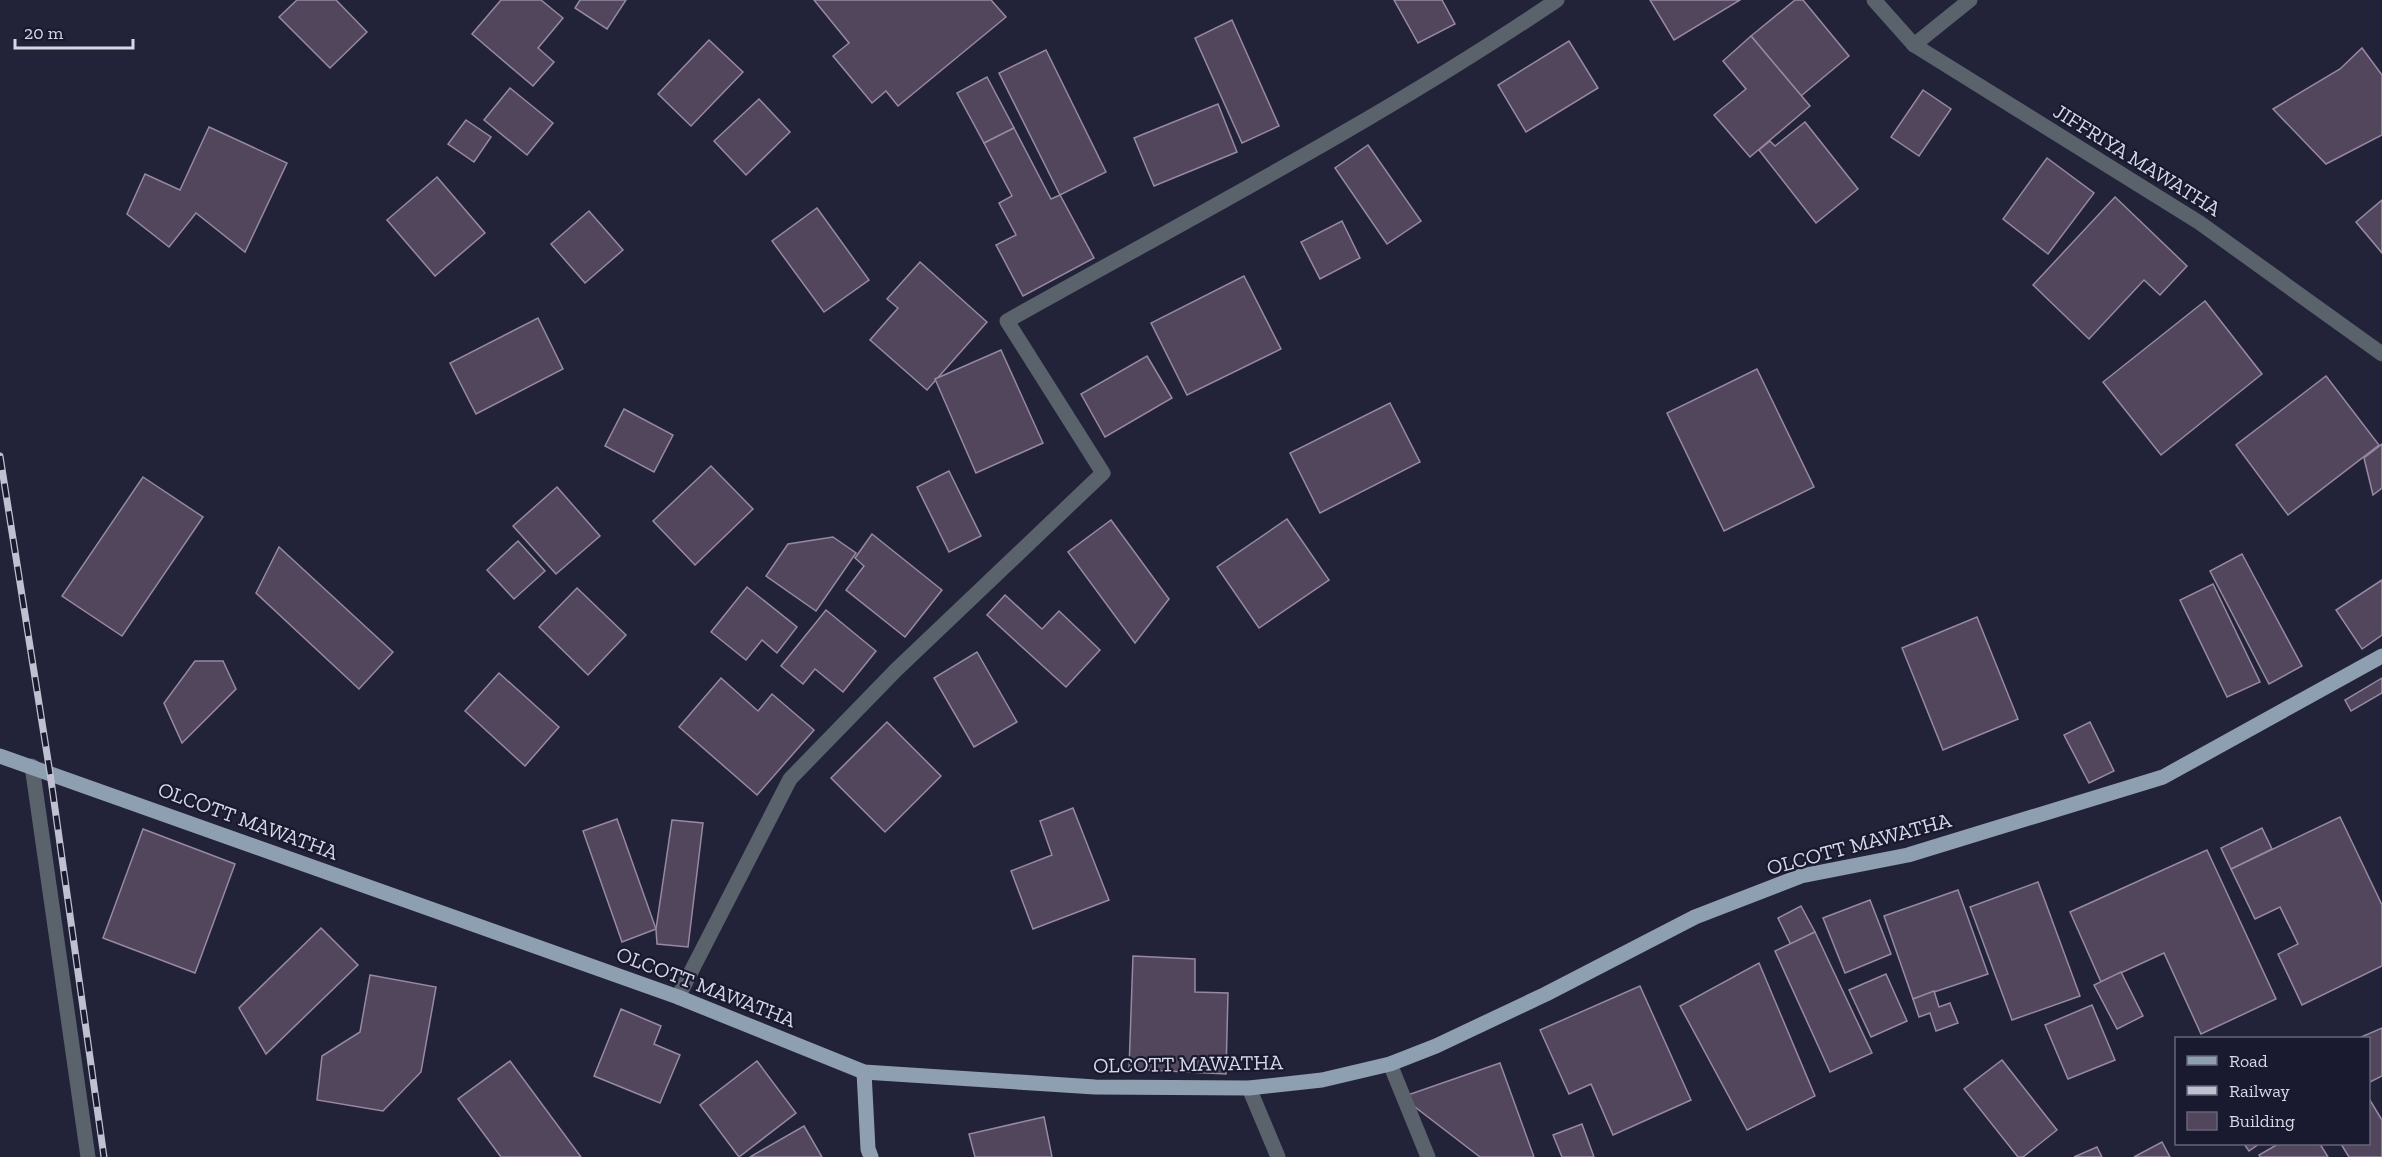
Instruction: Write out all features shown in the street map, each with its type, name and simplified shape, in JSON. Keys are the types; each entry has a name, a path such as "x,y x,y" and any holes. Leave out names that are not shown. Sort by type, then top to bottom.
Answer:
{"main road":[{"name":"OLCOTT MAWATHA","path":"0,756 678,997 864,1072 1095,1087 1249,1088 1322,1080 1390,1064 1436,1046 1546,994 1695,917 1801,876 1908,855 2163,777 2382,656"},
{"path":"864,1072 868,1149 871,1157"}],"street":[{"path":"678,997 790,779 896,670 1103,473 1007,321 1480,52 1557,0"},
{"name":"JIFFRIYA MAWATHA","path":"1874,0 1914,45 2200,223 2382,354"},
{"path":"1914,45 1970,0"},
{"path":"32,766 88,1157"},
{"path":"1390,1064 1428,1157"},
{"path":"1249,1088 1278,1157"}],"building":[{"path":"297,0 336,0 367,32 330,68 279,17"},
{"path":"501,0 541,0 563,18 538,48 554,62 533,86 472,34"},
{"path":"580,0 626,0 607,29 575,8"},
{"path":"814,0 991,0 1006,17 898,106 886,91 872,103 833,56 849,43"},
{"path":"1394,0 1442,0 1455,24 1418,43"},
{"path":"1650,0 1740,0 1674,40"},
{"path":"1795,0 1803,0 1849,56 1801,96 1751,36"},
{"path":"1232,20 1279,126 1242,143 1195,38"},
{"path":"1751,36 1810,106 1750,157 1714,115 1746,89 1723,61"},
{"path":"709,40 743,72 691,126 658,94"},
{"path":"1569,41 1598,88 1526,132 1498,85"},
{"path":"2362,48 2382,75 2382,135 2326,164 2273,109 2340,69"},
{"path":"1046,50 1106,172 1060,195 999,73"},
{"path":"987,77 1014,128 984,143 957,93"},
{"path":"510,88 553,123 527,155 484,120"},
{"path":"1923,90 1951,109 1919,156 1891,137"},
{"path":"759,99 790,132 746,175 714,141"},
{"path":"1218,104 1237,152 1154,186 1134,138"},
{"path":"466,120 491,137 474,162 448,144"},
{"path":"1805,122 1858,189 1816,223 1759,150 1770,141 1775,146"},
{"path":"209,127 287,163 245,252 196,213 169,247 127,214 145,174 180,190"},
{"path":"1014,128 1051,199 1060,195 1094,258 1023,296 996,245 1016,235 999,203 1012,196 984,143"},
{"path":"1368,145 1421,221 1387,244 1335,168"},
{"path":"2047,158 2094,193 2048,254 2003,219"},
{"path":"437,177 485,233 435,276 387,220"},
{"path":"2115,197 2187,266 2160,295 2144,280 2089,339 2033,285"},
{"path":"2382,200 2382,253 2356,222"},
{"path":"817,208 869,280 824,312 772,241"},
{"path":"589,211 623,250 585,283 551,244"},
{"path":"1342,221 1360,258 1320,279 1301,242"},
{"path":"920,262 987,322 927,390 870,340 898,308 887,299"},
{"path":"1244,276 1281,349 1187,395 1151,323"},
{"path":"2205,301 2262,374 2161,455 2103,382"},
{"path":"538,318 563,369 476,414 450,363"},
{"path":"1001,350 1043,443 976,473 935,379"},
{"path":"1147,356 1172,398 1105,437 1081,394"},
{"path":"1757,369 1814,487 1724,531 1667,413"},
{"path":"2326,376 2379,445 2288,515 2236,445"},
{"path":"1390,403 1420,462 1320,513 1290,453"},
{"path":"624,409 673,435 654,472 605,446"},
{"path":"2382,444 2382,488 2373,495 2364,458"},
{"path":"711,466 753,509 695,565 653,521"},
{"path":"949,471 981,536 949,552 917,487"},
{"path":"143,477 203,517 122,636 62,596"},
{"path":"557,487 600,536 556,574 513,526"},
{"path":"1287,519 1329,580 1259,628 1217,567"},
{"path":"1111,520 1169,599 1135,643 1068,552"},
{"path":"872,534 942,590 905,637 846,590 864,566 855,558"},
{"path":"833,537 856,553 816,611 766,576 788,544"},
{"path":"518,541 545,571 514,599 487,570"},
{"path":"279,547 393,652 359,689 256,593"},
{"path":"2242,554 2302,666 2269,684 2210,571"},
{"path":"2382,580 2382,635 2362,649 2336,610"},
{"path":"2213,584 2260,682 2227,697 2180,600"},
{"path":"747,587 797,627 777,653 762,640 746,660 711,632"},
{"path":"577,588 626,635 588,675 539,627"},
{"path":"1005,595 1042,629 1059,611 1100,650 1066,687 987,615"},
{"path":"826,610 876,651 843,692 815,669 803,684 781,666"},
{"path":"1977,617 2018,719 1943,750 1902,648"},
{"path":"977,652 1017,722 974,747 934,678"},
{"path":"195,661 223,661 236,689 182,743 164,703"},
{"path":"499,673 559,727 525,766 465,711"},
{"path":"721,678 758,711 772,694 814,730 757,795 679,727"},
{"path":"2382,678 2382,693 2351,711 2345,700"},
{"path":"887,722 941,776 885,832 831,778"},
{"path":"2090,722 2114,771 2089,783 2064,735"},
{"path":"1073,808 1109,900 1033,929 1011,871 1052,855 1040,821"},
{"path":"2340,817 2382,905 2382,966 2302,1005 2278,954 2298,944 2280,907 2255,919 2231,869"},
{"path":"617,819 656,929 622,942 583,831"},
{"path":"672,820 703,823 688,947 657,944 656,929"},
{"path":"2262,828 2272,849 2231,869 2221,848"},
{"path":"143,829 235,864 195,973 103,938"},
{"path":"2207,850 2276,999 2201,1034 2164,953 2101,982 2070,912"},
{"path":"2038,882 2080,996 2012,1020 1970,907"},
{"path":"1958,890 1988,974 1913,999 1884,916"},
{"path":"1870,900 1891,954 1845,973 1823,918"},
{"path":"1801,906 1815,932 1791,945 1778,918"},
{"path":"321,928 358,965 266,1054 239,1008"},
{"path":"1815,932 1872,1053 1830,1072 1775,951"},
{"path":"1133,956 1195,959 1195,992 1228,993 1226,1074 1129,1069"},
{"path":"1759,963 1815,1096 1747,1130 1680,1006"},
{"path":"2121,972 2143,1016 2117,1029 2094,985"},
{"path":"1886,974 1907,1021 1871,1037 1849,990"},
{"path":"370,975 436,987 421,1072 383,1111 317,1100 322,1056 360,1032"},
{"path":"1640,986 1691,1100 1613,1135 1591,1084 1569,1094 1540,1030"},
{"path":"1934,991 1939,1007 1950,1003 1958,1023 1936,1031 1930,1013 1919,1017 1913,999"},
{"path":"2092,1005 2115,1060 2068,1079 2045,1025"},
{"path":"621,1009 661,1026 654,1044 680,1055 660,1103 594,1076"},
{"path":"2382,1028 2382,1076 2370,1082 2370,1037 2361,1037"},
{"path":"2002,1060 2057,1130 2023,1157 2018,1157 1964,1089"},
{"path":"510,1061 581,1157 501,1157 458,1099"},
{"path":"757,1061 796,1113 739,1157 700,1105"},
{"path":"1500,1063 1534,1157 1480,1157 1402,1097"},
{"path":"2370,1100 2382,1120 2382,1157 2349,1157 2342,1145 2370,1145"},
{"path":"1044,1117 1052,1157 975,1157 969,1134"},
{"path":"1582,1124 1594,1157 1562,1157 1553,1135"},
{"path":"804,1126 822,1157 750,1157"},
{"path":"2162,1142 2170,1157 2134,1157"},
{"path":"2245,1145 2258,1145 2249,1151"},
{"path":"2276,1145 2321,1145 2328,1157 2260,1157 2259,1155"},
{"path":"2097,1147 2102,1157 2074,1157"}],"railway":[{"path":"0,456 50,773 104,1157"}]}
